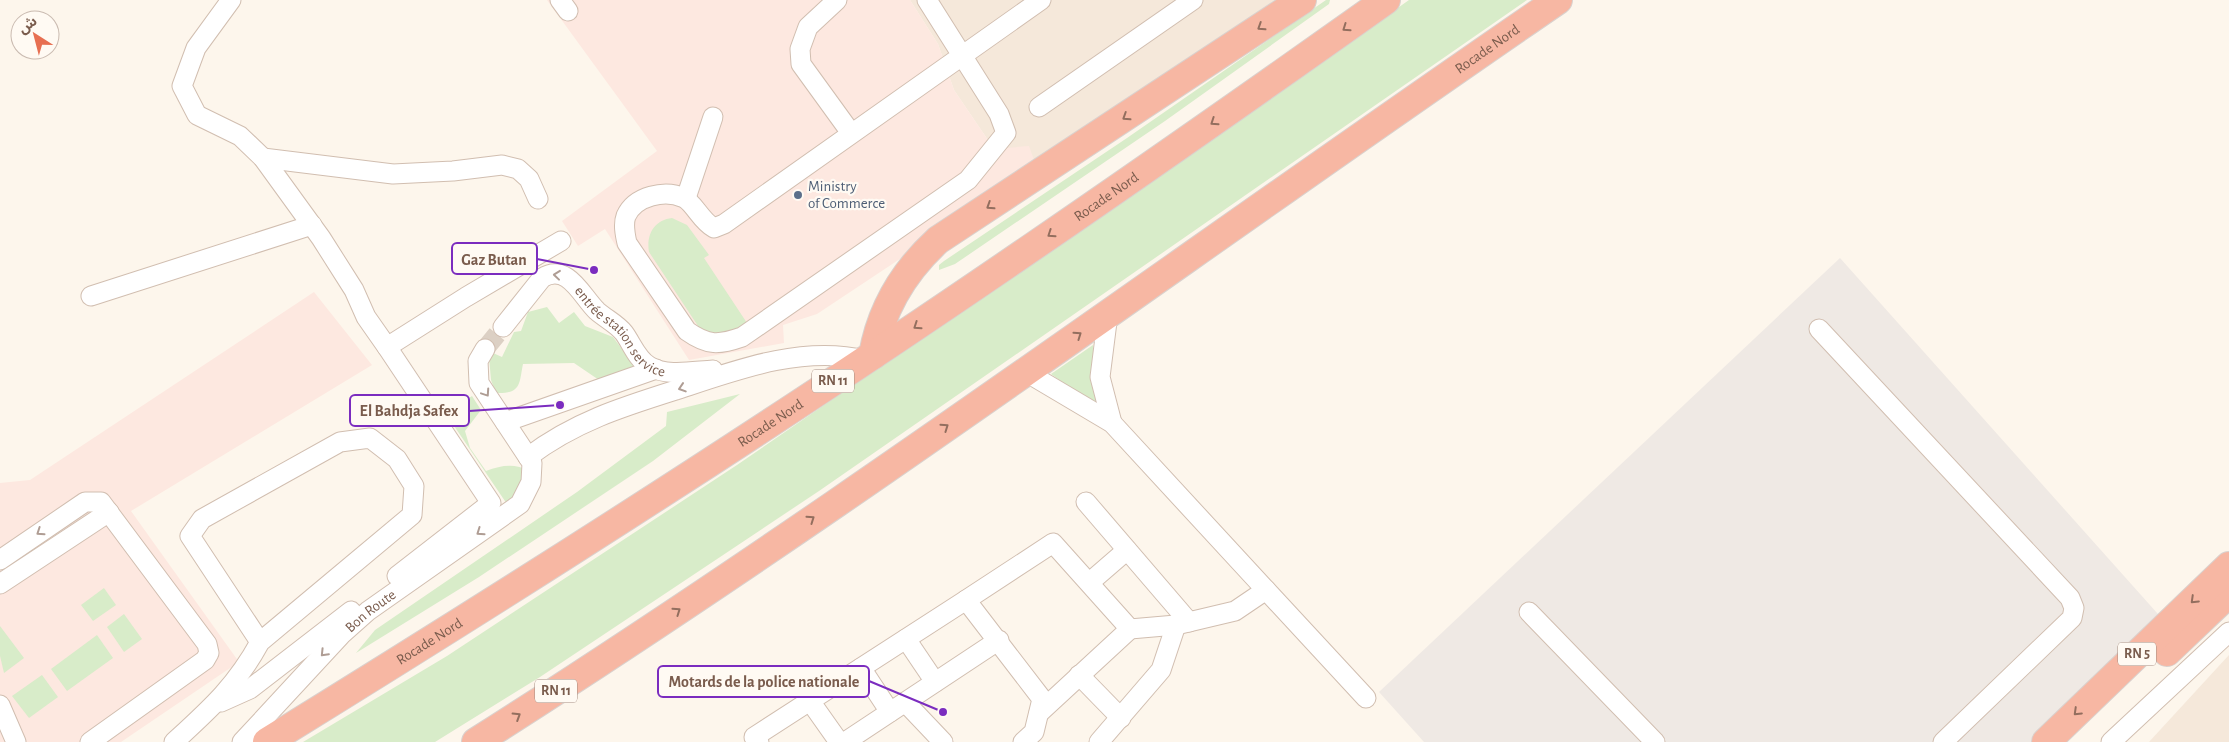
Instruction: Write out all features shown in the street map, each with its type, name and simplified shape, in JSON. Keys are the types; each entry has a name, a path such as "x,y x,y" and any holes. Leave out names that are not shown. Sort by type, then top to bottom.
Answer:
{"highway":[{"path":"869,358 881,320 898,286 923,254 938,240 1302,0"},
{"name":"Rocade Nord","path":"267,742 501,597 869,358 1223,116 1386,0"},
{"name":"Rocade Nord","path":"476,742 637,639 1026,372 1558,0"},
{"path":"1524,23 1565,0"},
{"name":"RN 5","path":"2046,742 2229,566"},
{"name":"RN 5","path":"2072,742 2229,593"}],"street":[{"path":"215,705 250,689 491,503 387,347 312,225 263,158 240,136 197,115 182,86 196,48 231,0"},
{"path":"837,0 808,27 800,49 801,64 851,133"},
{"path":"927,0 961,56 999,114 1006,133 997,147 968,180 742,337 723,343 701,342 687,331 627,243 624,229 626,216 633,207 645,198 659,194 672,194 686,198 705,223 714,228 724,224 851,133 961,56 1041,0"},
{"path":"1039,107 1193,0"},
{"path":"686,198 713,117"},
{"path":"263,158 393,174 453,171 502,165 518,170 529,179 538,199"},
{"path":"91,296 312,225"},
{"path":"387,347 466,297 561,241"},
{"name":"entrée station service","path":"503,327 542,278 551,274 561,274 570,278 597,311 623,332 644,363 656,370 687,372 739,369 827,354 869,358"},
{"path":"1108,314 1100,376 1112,423"},
{"path":"1819,329 2070,598 2074,608 2072,618 1943,742"},
{"path":"630,341 644,354 663,362 796,358"},
{"path":"485,349 478,361 479,383 528,457"},
{"name":"entrée station service","path":"528,457 548,442 584,422 739,369"},
{"path":"505,422 656,370"},
{"path":"1026,372 1112,423 1366,698"},
{"path":"174,742 215,705 244,671 260,642 412,515 414,486 397,458 370,438 340,442 202,520 190,536 260,642"},
{"name":"Bon Route","path":"242,742 341,635 368,612 520,504 533,476 532,463 528,457"},
{"path":"0,560 90,500 102,502 206,644 209,653 205,660 90,742"},
{"path":"1086,502 1127,550 1183,623"},
{"path":"70,512 83,530"},
{"path":"0,584 109,512"},
{"path":"759,742 754,737 1053,543 1090,582 1130,629"},
{"path":"1090,582 1127,550"},
{"path":"1039,712 1130,629 1183,623 1235,611 1266,590"},
{"path":"966,600 1042,699 1034,732 1029,740"},
{"path":"1529,612 1655,742"},
{"path":"1099,742 1161,670 1183,623"},
{"path":"2111,742 2228,635"},
{"path":"906,639 935,682"},
{"path":"810,701 845,742 998,640"},
{"path":"861,668 897,707 943,742"},
{"path":"1079,675 1121,718"},
{"path":"0,705 9,733 31,742"}],"shaded area":[{"name":"Ministry of Commerce","path":"547,0 910,0 938,44 954,90 994,149 1029,146 1037,168 817,314 783,325 784,343 689,360 605,229 578,246 562,221 657,151"},
{"path":"910,0 1282,0 1037,168 994,149 954,90 938,44"},
{"path":"1840,258 2166,623 2039,742 1424,742 1379,692"},
{"path":"314,292 372,365 131,511 239,662 121,742 0,742 0,483 30,480"},
{"path":"2229,655 2229,742 2149,742"}],"green space":[{"path":"1326,0 1330,0 1329,4 1165,121 955,264 939,270 939,265 944,261 1127,138"},
{"path":"1409,0 1527,0 819,491 540,677 435,742 303,742 447,656 737,465 1236,122"},
{"path":"672,218 687,225 709,255 704,258 747,323 723,338 700,329 649,252 650,234 653,229 660,222"},
{"path":"547,307 559,323 574,312 585,326 613,337 639,372 599,380 574,363 523,364 518,386 511,392 496,393 491,380 489,357 493,353 502,357 514,332 521,331 528,312"},
{"path":"1093,345 1098,408 1051,374"},
{"path":"740,394 653,461 479,577 356,653 375,630 577,492 666,426 667,412"},
{"path":"472,396 481,410 465,431 470,448 486,471 508,466 530,471 511,510 446,414"},
{"path":"104,588 116,605 93,621 81,605"},
{"path":"124,614 142,639 124,652 107,627"},
{"path":"0,626 24,658 4,673 0,656"},
{"path":"97,635 113,658 67,691 51,669"},
{"path":"42,675 58,697 29,718 12,696"}],"tunnel":[{"path":"485,349 503,327"}],"place":[{"name":"Ministry of Commerce","path":"798,195"},
{"name":"Gaz Butan","path":"594,270"},
{"name":"El Bahdja Safex","path":"560,405"},
{"name":"Motards de la police nationale","path":"943,712"}]}
